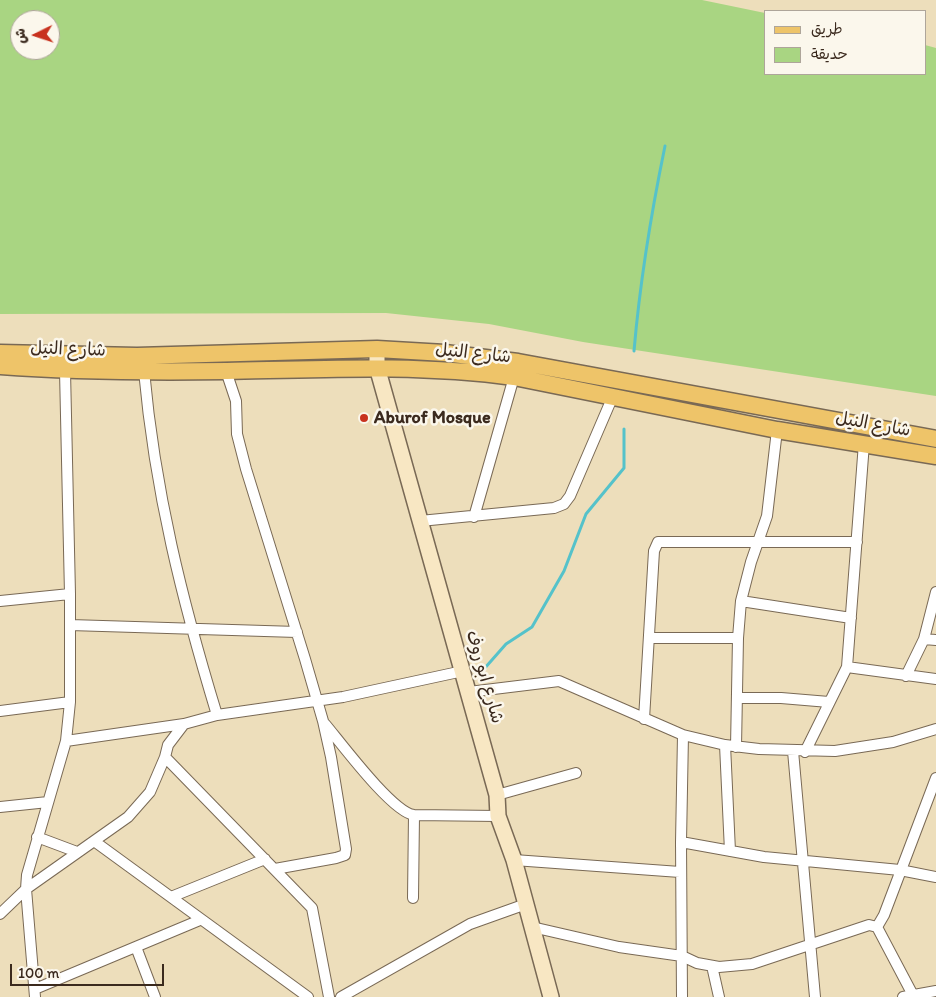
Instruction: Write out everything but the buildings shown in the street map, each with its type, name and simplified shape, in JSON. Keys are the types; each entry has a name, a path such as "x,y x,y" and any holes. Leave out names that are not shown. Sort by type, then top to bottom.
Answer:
{"main road":[{"name":"شارع النيل","path":"0,353 137,356 377,350 445,353 518,362 936,439"},
{"name":"شارع النيل","path":"0,366 65,371 226,371 377,367 462,371 514,377 777,430 936,456"}],"street":[{"name":"شارع ابو روف","path":"377,350 377,367 469,692 497,796 498,816 514,860 551,997"},
{"path":"65,371 70,594 70,702 66,741 30,861 26,889 35,993 200,920"},
{"path":"144,371 150,430 167,528 190,627 217,715"},
{"path":"226,371 236,401 237,434 246,469 323,721 346,849 345,855 275,869"},
{"path":"474,517 514,377"},
{"path":"420,521 554,508 564,504 570,496 613,396"},
{"path":"736,746 738,638 741,601 750,562 766,516 777,430"},
{"path":"805,752 847,667 864,443"},
{"path":"644,719 654,551 658,542 857,542"},
{"path":"906,676 924,639 936,592"},
{"path":"0,601 70,594"},
{"path":"741,601 851,618"},
{"path":"70,625 190,627 297,632"},
{"path":"650,638 738,638"},
{"path":"924,639 936,640"},
{"path":"847,667 936,679"},
{"path":"66,741 184,724 217,715 318,702 463,671"},
{"path":"469,692 559,681 683,735 725,745 805,752 866,747 936,729"},
{"path":"737,698 781,698 829,702"},
{"path":"0,711 70,702"},
{"path":"323,721 377,787 403,812 414,815 498,816"},
{"path":"0,914 26,889 128,817 140,806 150,792 168,745 184,724"},
{"path":"682,997 680,872 683,735"},
{"path":"725,745 730,851"},
{"path":"793,751 805,862 816,997"},
{"path":"165,756 312,908 329,997"},
{"path":"497,796 576,773"},
{"path":"877,927 884,916 936,778"},
{"path":"0,807 48,802"},
{"path":"413,898 414,815"},
{"path":"38,836 78,852"},
{"path":"94,841 308,997"},
{"path":"681,842 805,862 900,870 936,877"},
{"path":"171,897 265,859"},
{"path":"514,860 680,872"},
{"path":"341,997 470,924 526,904"},
{"path":"532,927 619,947 682,956 712,966 752,964 868,925 877,927"},
{"path":"877,927 910,996 936,991"},
{"path":"136,947 154,997"},
{"path":"712,966 719,997"}],"green space":[{"path":"0,0 702,0 764,13 764,75 926,75 926,45 936,48 936,396 583,342 489,324 386,313 0,314"}],"waterway":[{"path":"634,351 646,248 665,146"},
{"path":"484,669 506,644 532,627 564,571 586,514 624,468 624,429"}],"place":[{"name":"Aburof Mosque","path":"364,418"}]}
